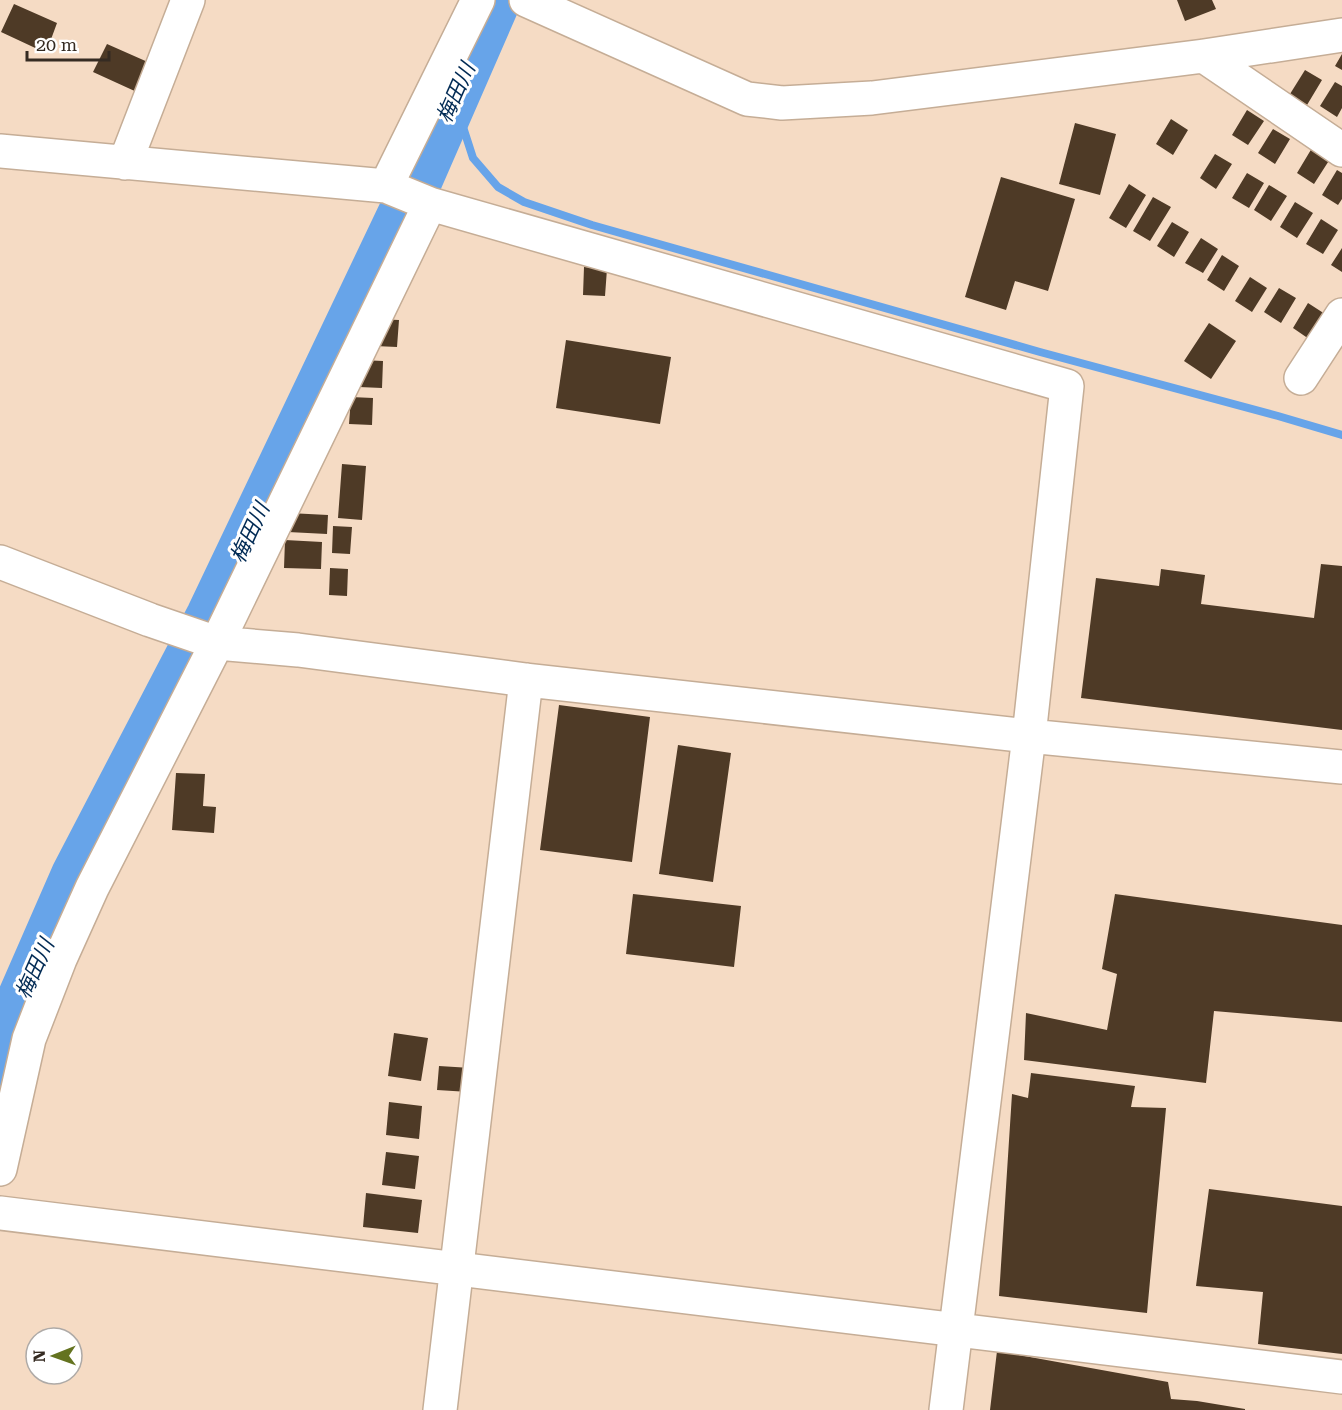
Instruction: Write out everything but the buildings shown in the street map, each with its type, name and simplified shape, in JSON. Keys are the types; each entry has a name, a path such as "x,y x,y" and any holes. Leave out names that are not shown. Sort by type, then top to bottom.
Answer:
{"street":[{"path":"124,164 188,0"},
{"path":"386,186 478,0"},
{"path":"529,1 747,99 782,103 872,98 1204,57 1342,35"},
{"path":"1204,57 1342,150"},
{"path":"0,152 386,186 430,204 1067,386 1029,736 945,1410"},
{"path":"0,1169 29,1039 60,959 92,888 217,643 430,204"},
{"path":"1301,378 1342,315"},
{"path":"0,562 150,620 217,643 298,650 526,680 1029,736 1342,767"},
{"path":"440,1410 526,680"},
{"path":"0,1213 1342,1377"}],"waterway":[{"name":"梅田川","path":"0,1064 10,1026 76,875 211,616 404,211 496,0"},
{"path":"465,71 461,102 463,127 473,158 498,187 524,202 592,225 1342,435"}]}
